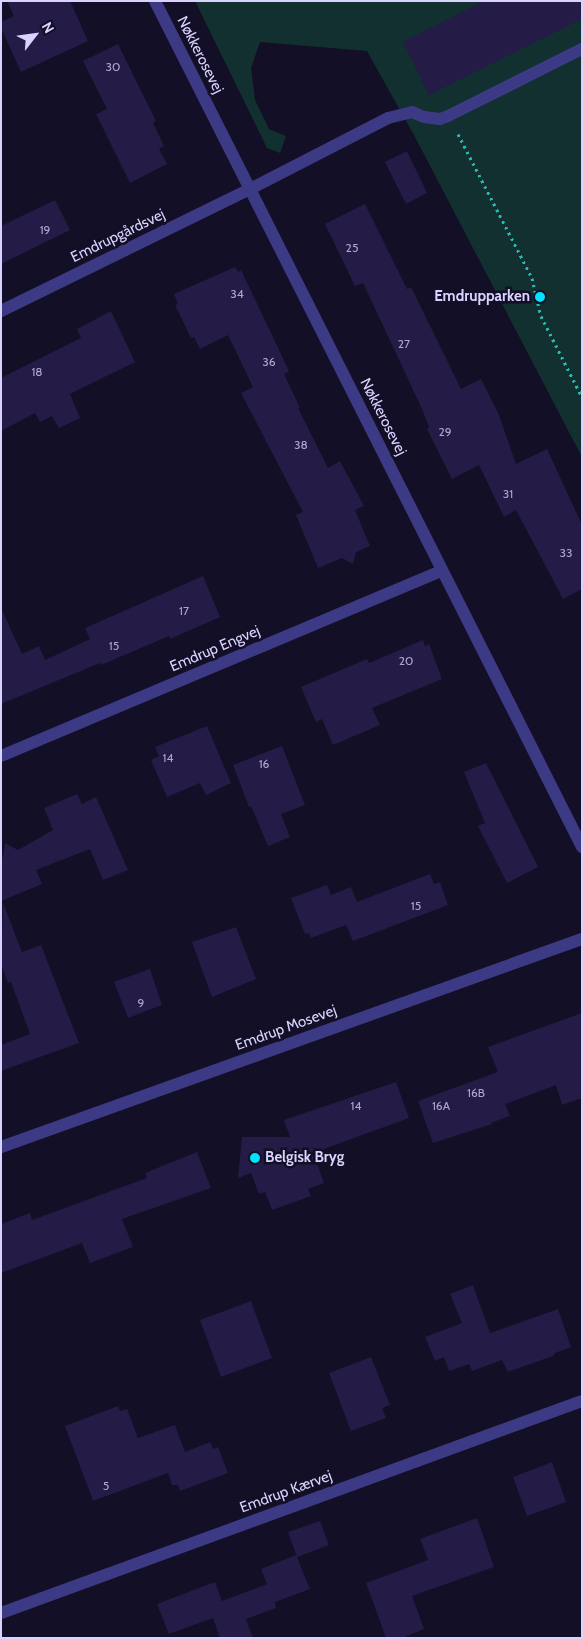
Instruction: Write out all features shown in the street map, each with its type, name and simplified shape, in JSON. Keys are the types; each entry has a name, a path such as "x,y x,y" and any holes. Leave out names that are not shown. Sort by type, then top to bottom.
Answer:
{"street":[{"name":"Nøkkerosevej","path":"155,1 582,847"},
{"path":"448,116 582,49"},
{"name":"Emdrupgårdsvej","path":"1,311 250,189 388,118 412,112 432,118 448,116"},
{"name":"Emdrup Engvej","path":"1,756 442,571"},
{"name":"Emdrup Mosevej","path":"1,1147 582,939"},
{"name":"Emdrup Kærvej","path":"1,1613 582,1401"}],"path":[{"path":"448,116 532,278 541,316 582,397"}],"green space":[{"name":"Emdrupparken","path":"195,1 582,1 582,457 415,137 367,51 260,42 251,68 255,100 269,129 286,136 280,153 267,148"}],"building":[{"path":"7,1 70,1 88,41 21,72 1,28 1,22 14,16"},
{"path":"484,1 582,1 582,19 429,95 403,42"},
{"path":"118,44 156,121 153,123 164,146 159,149 167,164 130,183 96,114 107,109 83,61"},
{"path":"407,151 427,193 406,204 385,162"},
{"path":"55,200 70,230 1,264 1,226"},
{"path":"365,204 407,289 411,287 461,389 481,379 499,415 516,464 547,449 582,525 582,589 563,599 516,510 504,517 479,465 452,479 427,429 429,427 422,409 363,283 355,286 325,224"},
{"path":"235,267 238,272 241,270 289,371 284,374 300,408 298,408 328,468 340,461 364,506 355,510 370,546 356,552 353,564 342,558 318,568 296,515 303,512 241,393 253,387 228,335 200,349 194,337 191,338 175,305 178,304 174,294"},
{"path":"111,311 135,362 70,394 80,418 59,428 52,416 40,422 35,413 1,431 1,378 81,338 77,329"},
{"path":"203,576 220,617 170,639 169,636 1,704 1,608 22,654 39,646 45,660 90,639 85,628"},
{"path":"423,640 425,646 429,644 442,679 372,708 380,725 333,745 322,719 316,722 301,687 367,659 369,663"},
{"path":"207,726 231,783 206,795 200,783 167,797 151,760 159,756 155,747"},
{"path":"282,746 305,805 281,814 290,837 268,846 251,806 249,807 233,765"},
{"path":"486,763 538,867 507,883 478,826 485,823 464,772"},
{"path":"77,794 82,804 96,797 128,870 103,880 90,849 36,870 42,884 1,901 1,858 3,857 5,843 18,850 53,830 44,808"},
{"path":"430,874 434,884 440,882 448,905 353,941 346,925 311,938 309,933 305,934 291,898 327,885 331,895 351,887 357,902"},
{"path":"3,903 22,952 41,945 79,1043 1,1071 1,1045 30,1034 11,982 8,983 1,964"},
{"path":"236,927 256,979 212,997 192,942"},
{"path":"150,969 162,1005 128,1018 114,982"},
{"path":"582,1013 582,1098 562,1105 556,1085 505,1104 510,1116 492,1124 433,1143 418,1101 498,1072 488,1047"},
{"path":"396,1082 409,1118 313,1153 324,1183 308,1189 311,1196 272,1210 265,1192 259,1194 251,1173 238,1178 242,1137 290,1137 284,1120"},
{"path":"197,1152 211,1188 122,1219 133,1247 90,1263 82,1243 1,1273 1,1224 30,1213 32,1220 147,1178 145,1173"},
{"path":"473,1285 490,1333 558,1309 571,1347 555,1353 553,1356 508,1372 502,1360 472,1371 469,1364 449,1371 444,1357 435,1361 425,1337 462,1323 450,1294"},
{"path":"251,1301 272,1358 221,1377 200,1320"},
{"path":"371,1357 390,1405 382,1408 386,1418 351,1431 329,1373"},
{"path":"118,1406 120,1411 127,1409 138,1438 175,1425 185,1452 210,1442 213,1449 218,1447 228,1473 180,1491 178,1485 172,1485 168,1473 93,1501 65,1426"},
{"path":"552,1462 566,1502 527,1516 513,1477"},
{"path":"477,1518 494,1567 412,1596 424,1629 402,1638 386,1638 366,1583 428,1560 420,1539"},
{"path":"320,1521 329,1545 297,1557 288,1532"},
{"path":"296,1555 310,1589 275,1602 276,1608 246,1619 253,1638 220,1638 213,1618 169,1634 157,1604 215,1582 222,1601 267,1584 261,1569"}],"place":[{"name":"Emdrupparken","path":"540,297"},
{"name":"Belgisk Bryg","path":"255,1158"}]}
